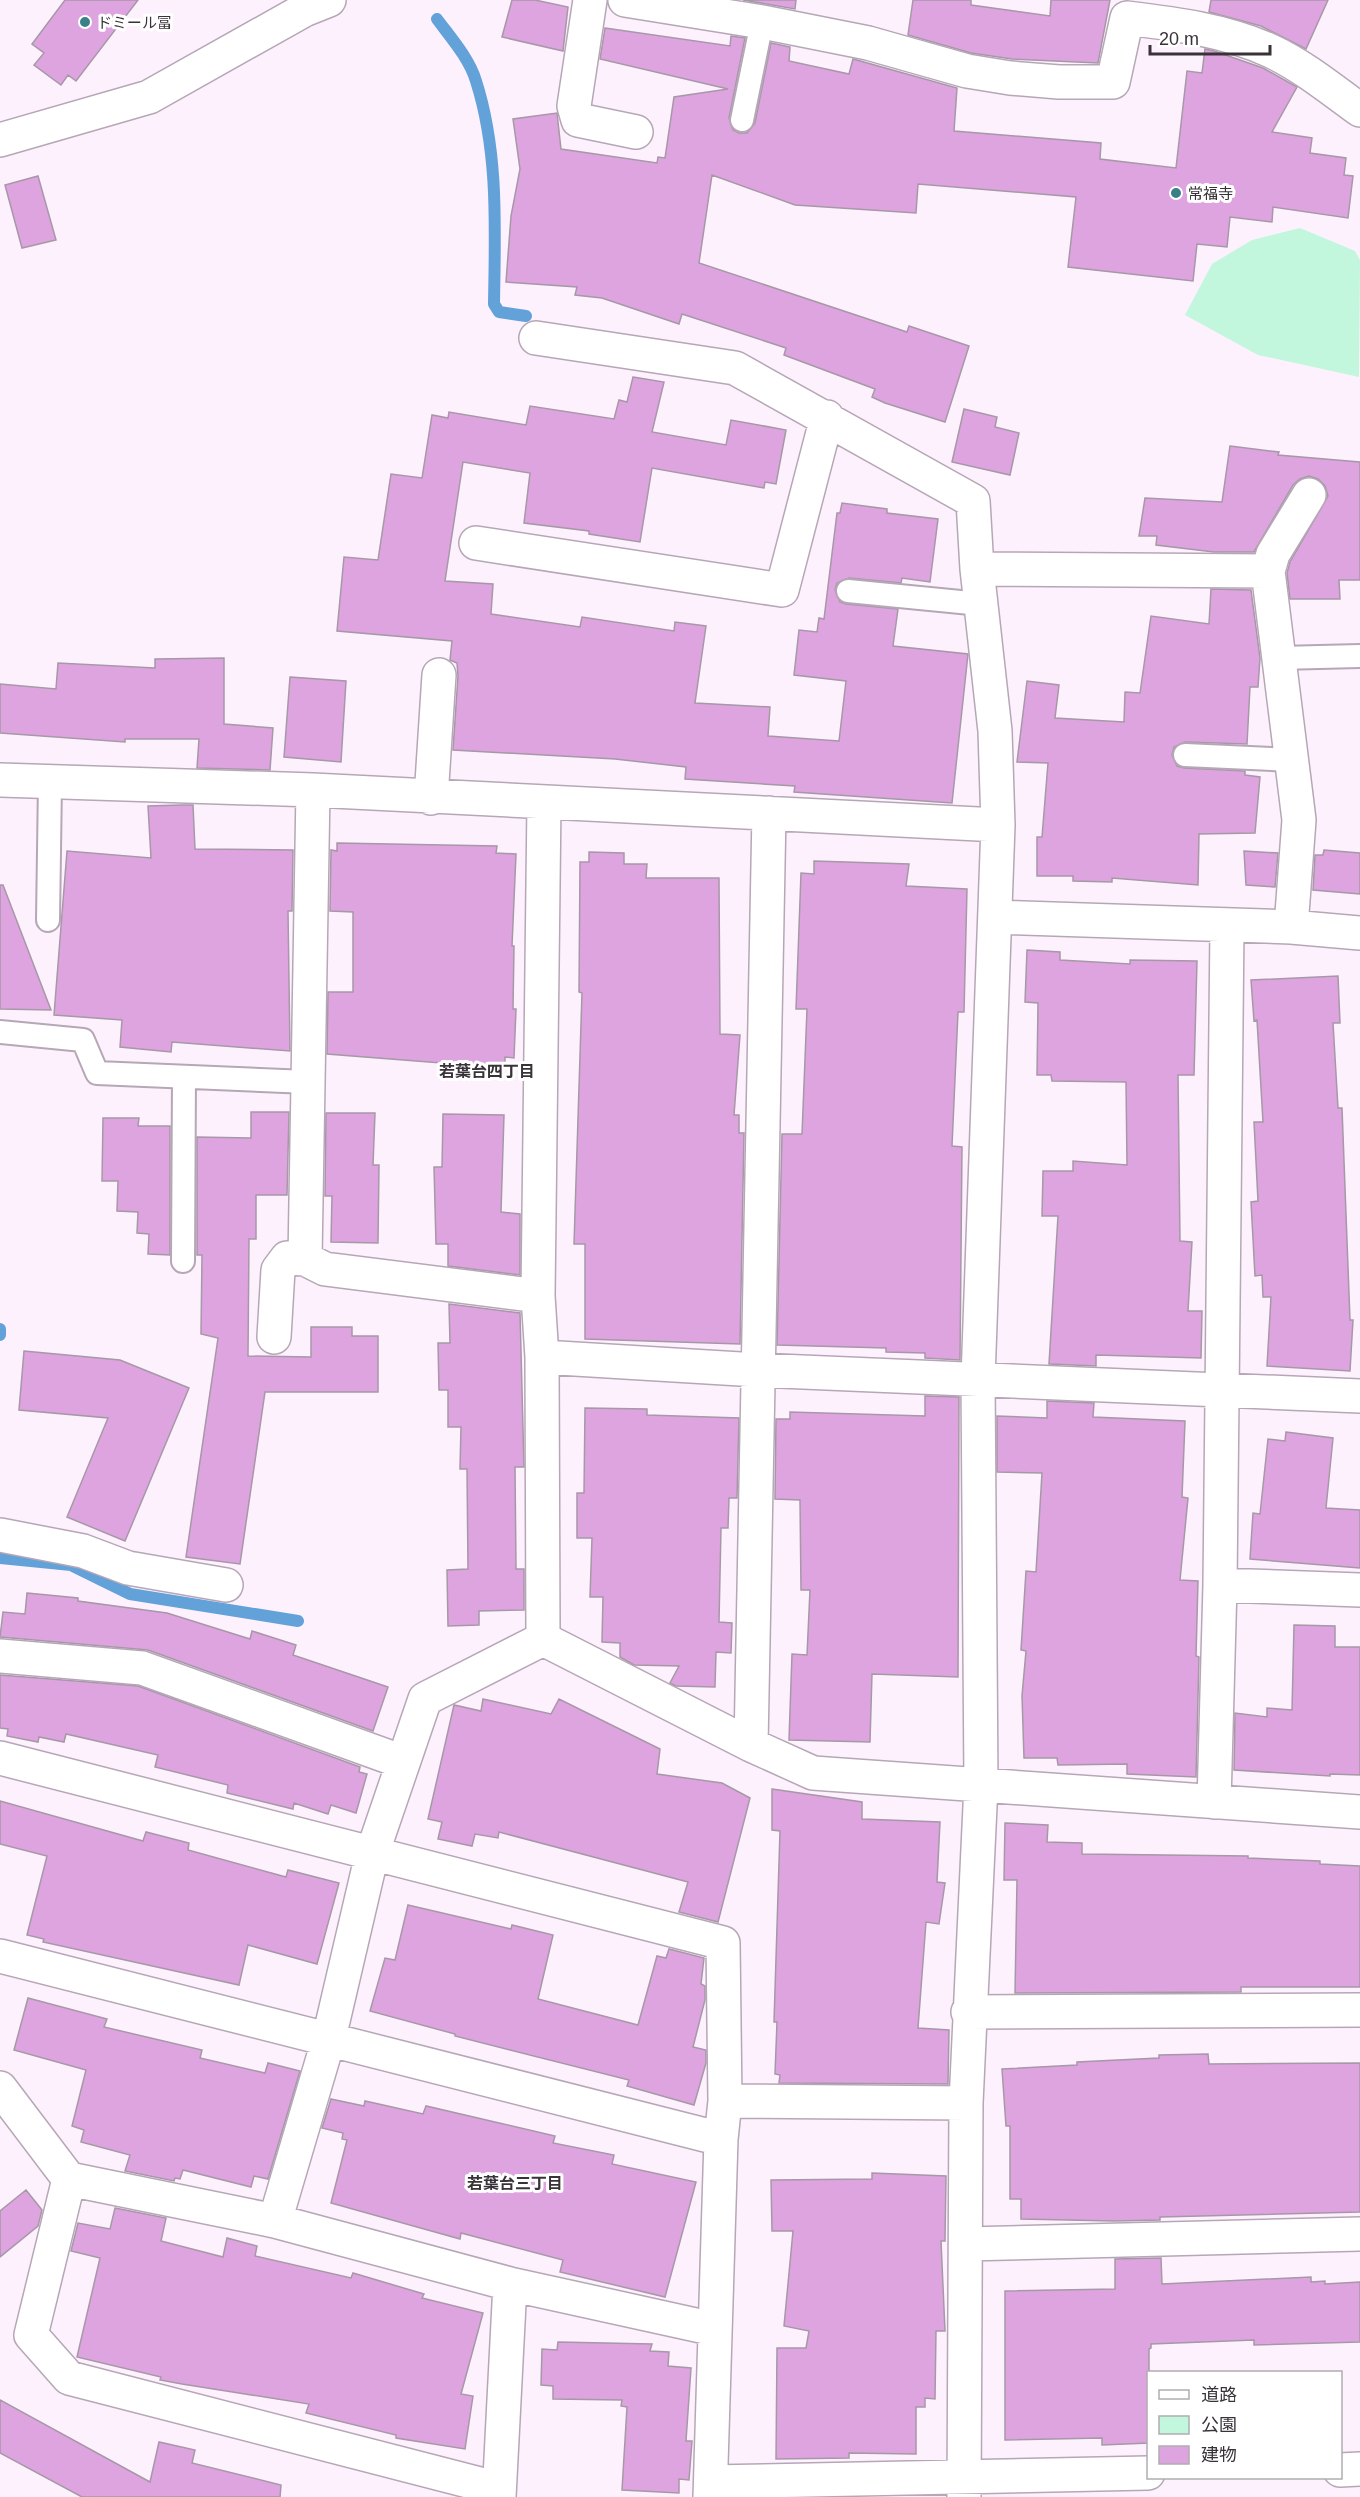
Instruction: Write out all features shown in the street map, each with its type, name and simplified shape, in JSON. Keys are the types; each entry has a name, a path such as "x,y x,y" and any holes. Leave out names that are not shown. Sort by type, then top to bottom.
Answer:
{"street":[{"path":"0,140 149,97 304,10 329,0"},
{"path":"590,0 574,106 578,120 636,132"},
{"path":"625,0 762,22 868,44 967,71 1059,82 1113,82 1126,9 1197,27 1270,51 1300,68 1360,110"},
{"path":"536,338 735,368 827,417 974,501 977,569 995,731 998,825 978,1379 981,1785 968,2012 964,2486"},
{"path":"476,543 782,590 827,417"},
{"path":"1291,927 1299,820 1268,571 1273,554 1309,495"},
{"path":"977,569 1268,571"},
{"path":"431,798 439,675"},
{"path":"0,780 313,790 431,798 998,825"},
{"path":"304,1259 313,790"},
{"path":"543,1639 542,1357 538,1296 544,802"},
{"path":"751,1745 769,813"},
{"path":"996,917 1227,927 1291,927 1360,933"},
{"path":"1214,1802 1220,1586 1220,1390 1227,927"},
{"path":"274,1336 278,1270 287,1258 304,1259 326,1269 538,1296"},
{"path":"542,1357 757,1370 1360,1396"},
{"path":"0,1535 83,1551 129,1568 226,1585"},
{"path":"1220,1586 1360,1590"},
{"path":"543,1639 751,1745 813,1773 1360,1812"},
{"path":"275,2221 329,2038 372,1854 425,1699 543,1639"},
{"path":"0,1656 142,1668 403,1762"},
{"path":"0,1758 723,1943 725,2101 721,2139 714,2329 711,2489 964,2486 1147,2473"},
{"path":"0,1956 721,2139"},
{"path":"968,2012 1360,2010"},
{"path":"0,2088 69,2178 275,2221 510,2284 714,2329"},
{"path":"725,2101 966,2103"},
{"path":"69,2178 31,2335 69,2378 499,2493 510,2284"},
{"path":"966,2244 1360,2234"},
{"path":"1342,2470 1360,2469"}],"lane":[{"path":"742,120 762,22"},
{"path":"848,591 981,604"},
{"path":"1280,658 1360,656"},
{"path":"1185,755 1292,760"},
{"path":"48,920 50,782"},
{"path":"0,1032 83,1040 97,1073 308,1083"},
{"path":"183,1261 184,1077"}],"green space":[{"path":"1300,228 1355,251 1360,260 1359,377 1258,355 1185,315 1212,264 1252,240"}],"building":[{"name":"ドミール冨","path":"65,0 138,0 76,81 68,75 61,85 34,65 44,53 32,44"},
{"path":"512,0 535,0 568,7 563,51 502,37"},
{"path":"743,0 796,0 795,9"},
{"path":"913,0 971,0 971,5 1050,16 1051,0 1110,0 1098,63 1012,59 971,53 908,35"},
{"path":"1211,0 1328,0 1306,49 1261,26 1209,12"},
{"path":"605,28 730,46 731,36 745,38 729,118 733,130 739,133 747,133 755,123 771,43 790,47 789,61 849,74 853,59 957,88 954,131 1101,143 1100,159 1176,168 1187,71 1202,73 1205,49 1214,51 1263,68 1297,87 1272,132 1312,138 1310,153 1346,158 1344,175 1353,176 1348,218 1273,207 1272,222 1230,217 1227,247 1197,244 1193,281 1068,267 1076,197 918,184 916,213 795,205 712,175 699,263 907,332 909,326 969,346 945,422 872,397 875,389 784,355 786,348 682,314 679,324 602,298 575,295 577,287 506,282 511,216 520,169 513,119 557,113 561,149 657,163 658,157 665,158 674,97 728,89 600,59"},
{"path":"38,176 56,240 22,248 5,185"},
{"path":"633,377 664,382 652,432 726,445 731,420 786,430 776,484 765,482 764,488 652,468 640,542 589,534 589,531 524,523 530,473 463,462 445,581 493,584 491,614 580,627 582,617 674,631 675,622 706,626 695,703 770,707 768,736 839,741 846,681 794,675 799,630 817,632 819,618 824,619 837,513 840,513 842,503 887,509 887,513 938,519 930,582 902,578 901,583 849,578 837,583 835,590 840,602 846,604 898,609 893,646 968,654 952,803 794,792 795,786 685,779 686,767 615,759 453,750 458,676 457,663 450,660 452,641 337,631 344,557 378,560 391,474 422,478 432,415 448,418 449,412 526,425 530,406 614,419 619,400 627,402"},
{"path":"964,409 997,417 995,427 1019,433 1010,475 952,462"},
{"path":"1230,446 1279,452 1278,455 1360,462 1360,580 1339,580 1340,599 1290,599 1287,573 1290,562 1328,496 1325,486 1318,479 1309,476 1293,485 1254,552 1214,552 1156,545 1157,536 1139,536 1145,498 1222,502"},
{"path":"1211,589 1251,590 1260,658 1258,687 1250,687 1247,744 1185,742 1174,747 1172,755 1177,766 1184,768 1245,771 1245,775 1260,777 1255,833 1199,834 1198,885 1112,878 1112,882 1073,881 1073,876 1037,876 1037,837 1042,837 1048,763 1017,762 1027,681 1059,685 1055,718 1124,722 1125,692 1140,693 1151,616 1209,624"},
{"path":"224,658 224,724 273,728 270,770 197,768 199,739 125,739 125,742 0,733 0,684 56,689 58,663 155,668 155,659"},
{"path":"290,677 346,681 341,762 284,757"},
{"path":"193,805 195,849 293,850 292,911 288,911 290,1051 172,1042 171,1052 120,1047 122,1020 54,1015 67,851 151,858 148,806"},
{"path":"337,843 497,846 496,853 516,854 512,946 514,946 513,1009 516,1009 514,1058 505,1057 505,1068 327,1054 328,992 353,992 353,912 330,911 331,850 337,851"},
{"path":"1324,850 1360,853 1360,894 1313,890 1315,855 1323,855"},
{"path":"1244,851 1278,853 1275,887 1246,885"},
{"path":"589,852 624,853 624,864 647,864 646,878 719,878 720,1034 740,1035 734,1115 739,1115 739,1133 744,1133 740,1344 585,1339 585,1244 574,1244 582,993 579,992 580,862 589,862"},
{"path":"814,861 909,864 906,886 967,889 964,1012 958,1012 952,1146 962,1147 960,1360 925,1358 925,1353 886,1352 886,1348 777,1345 782,1134 802,1134 807,1009 796,1009 801,873 814,874"},
{"path":"0,885 3,885 51,1010 0,1009"},
{"path":"1027,950 1060,952 1060,960 1130,964 1130,960 1197,961 1194,1075 1178,1075 1180,1241 1192,1242 1188,1311 1202,1311 1201,1358 1096,1355 1096,1366 1049,1364 1058,1216 1042,1216 1043,1171 1073,1171 1073,1161 1127,1165 1126,1082 1052,1081 1051,1075 1037,1075 1038,1003 1025,1002"},
{"path":"1338,976 1340,1023 1333,1023 1338,1108 1342,1108 1350,1320 1353,1320 1350,1371 1267,1366 1271,1297 1263,1297 1262,1275 1255,1276 1251,1202 1258,1201 1254,1122 1263,1122 1257,1020 1254,1021 1251,980"},
{"path":"251,1112 289,1112 287,1195 256,1195 256,1239 249,1239 248,1356 311,1357 311,1327 352,1327 352,1336 378,1336 378,1392 265,1392 240,1564 186,1557 218,1338 201,1334 202,1255 197,1255 197,1137 251,1138"},
{"path":"326,1113 375,1113 373,1165 379,1165 378,1243 331,1242 332,1196 325,1196"},
{"path":"443,1114 504,1115 501,1212 520,1214 520,1275 448,1266 448,1244 436,1244 434,1167 442,1167"},
{"path":"103,1118 139,1118 138,1126 170,1126 170,1255 148,1254 149,1234 137,1233 138,1212 117,1211 118,1181 102,1181"},
{"path":"449,1304 520,1313 524,1467 515,1467 516,1569 524,1569 524,1610 479,1611 479,1625 448,1626 447,1570 468,1569 467,1469 460,1469 461,1427 448,1427 448,1390 439,1390 438,1343 450,1343"},
{"path":"24,1351 120,1360 189,1388 125,1541 67,1517 108,1418 19,1410"},
{"path":"925,1396 959,1397 958,1677 872,1674 870,1742 789,1740 792,1654 807,1655 810,1590 801,1590 800,1500 775,1499 776,1419 790,1419 790,1412 925,1416"},
{"path":"1047,1401 1094,1403 1093,1417 1185,1421 1182,1497 1188,1498 1180,1580 1198,1581 1196,1777 1127,1774 1127,1764 1058,1765 1057,1758 1024,1758 1022,1696 1026,1651 1021,1650 1026,1571 1036,1572 1042,1473 997,1472 997,1416 1047,1418"},
{"path":"585,1408 647,1409 647,1415 739,1418 737,1498 729,1498 728,1528 721,1528 719,1622 732,1623 731,1653 716,1652 715,1687 676,1686 670,1683 679,1666 634,1665 620,1657 620,1643 602,1642 603,1597 590,1597 592,1538 577,1538 577,1493 584,1493"},
{"path":"1286,1432 1333,1438 1326,1508 1360,1510 1360,1568 1250,1559 1253,1513 1260,1514 1268,1439 1285,1441"},
{"path":"27,1593 78,1598 78,1601 167,1613 250,1639 252,1631 296,1645 293,1655 388,1687 373,1731 148,1650 0,1637 3,1612 25,1614"},
{"path":"1294,1625 1335,1626 1335,1647 1360,1647 1360,1775 1330,1774 1330,1776 1234,1770 1235,1713 1267,1717 1267,1708 1292,1710"},
{"path":"0,1675 138,1686 360,1767 359,1772 367,1774 356,1813 331,1805 328,1814 294,1803 293,1809 227,1793 228,1785 155,1767 158,1755 66,1734 64,1742 39,1737 38,1742 7,1736 8,1729 0,1728"},
{"path":"483,1699 551,1714 559,1699 660,1749 657,1774 722,1783 750,1798 718,1922 679,1912 688,1882 499,1832 498,1838 475,1834 472,1846 438,1839 442,1822 428,1819 454,1705 481,1711"},
{"path":"772,1789 862,1802 862,1819 940,1822 937,1882 945,1883 939,1924 926,1922 918,2028 949,2030 948,2084 779,2083 780,2075 775,2074 777,2022 774,2022 780,1831 772,1830"},
{"path":"0,1801 143,1841 146,1832 189,1843 188,1850 286,1877 288,1870 339,1883 317,1964 248,1945 239,1985 43,1942 44,1939 27,1935 47,1856 0,1844"},
{"path":"1005,1823 1048,1825 1047,1842 1082,1843 1082,1854 1248,1856 1248,1858 1320,1861 1320,1864 1360,1866 1360,1987 1241,1987 1241,1992 1015,1993 1017,1880 1004,1880"},
{"path":"408,1905 511,1929 512,1925 553,1935 538,1999 638,2025 657,1956 666,1958 669,1949 704,1958 701,1984 705,1986 705,2000 693,2047 706,2050 706,2063 694,2105 627,2086 629,2080 455,2036 455,2034 370,2011 385,1958 395,1960"},
{"path":"28,1998 107,2019 104,2027 202,2050 200,2058 265,2073 268,2063 300,2071 268,2179 254,2176 251,2187 183,2170 180,2179 175,2178 174,2181 125,2171 130,2155 81,2142 84,2130 72,2126 86,2070 14,2050"},
{"path":"1208,2054 1209,2064 1360,2063 1360,2212 1160,2217 1160,2220 1114,2221 1021,2219 1021,2199 1010,2199 1010,2126 1006,2126 1002,2069 1159,2058 1159,2055"},
{"path":"331,2099 364,2106 365,2101 423,2114 426,2106 555,2136 553,2143 614,2155 612,2164 696,2182 665,2297 560,2272 563,2260 461,2233 460,2239 331,2203 347,2140 342,2139 343,2133 322,2128"},
{"path":"872,2173 946,2176 945,2241 941,2241 945,2331 936,2331 935,2399 925,2398 925,2407 916,2407 916,2454 849,2453 849,2458 776,2459 777,2348 806,2348 809,2331 784,2326 793,2231 772,2231 771,2180 872,2179"},
{"path":"26,2190 42,2210 38,2226 0,2257 0,2211"},
{"path":"115,2208 166,2218 161,2241 223,2257 227,2238 257,2246 255,2256 351,2278 353,2273 424,2294 422,2298 483,2313 461,2394 473,2396 465,2449 396,2438 396,2435 306,2413 309,2404 160,2380 161,2377 77,2357 100,2258 71,2251 78,2223 110,2229"},
{"path":"1161,2258 1162,2284 1311,2277 1311,2282 1325,2281 1325,2284 1360,2282 1360,2342 1254,2345 1254,2340 1151,2344 1149,2371 1147,2371 1147,2443 1102,2445 1102,2438 1005,2440 1005,2291 1115,2289 1115,2259"},
{"path":"558,2342 652,2344 650,2351 669,2352 668,2366 691,2368 686,2441 692,2441 689,2480 679,2479 679,2493 622,2490 627,2407 621,2406 622,2400 553,2399 553,2386 541,2385 542,2349 557,2350"},
{"path":"0,2400 150,2482 159,2442 195,2450 192,2463 281,2485 280,2497 82,2497 0,2453"}],"waterway":[{"path":"437,19 469,64 476,81 489,136 494,192 494,304 499,312 526,316"},
{"path":"0,1329 0,1335"},
{"path":"0,1558 71,1565 130,1594 298,1621"}],"place":[{"name":"ドミール冨","path":"85,22"},
{"name":"常福寺","path":"1176,193"}],"district":[{"name":"若葉台四丁目","path":"487,1071"},
{"name":"若葉台三丁目","path":"515,2183"}]}
